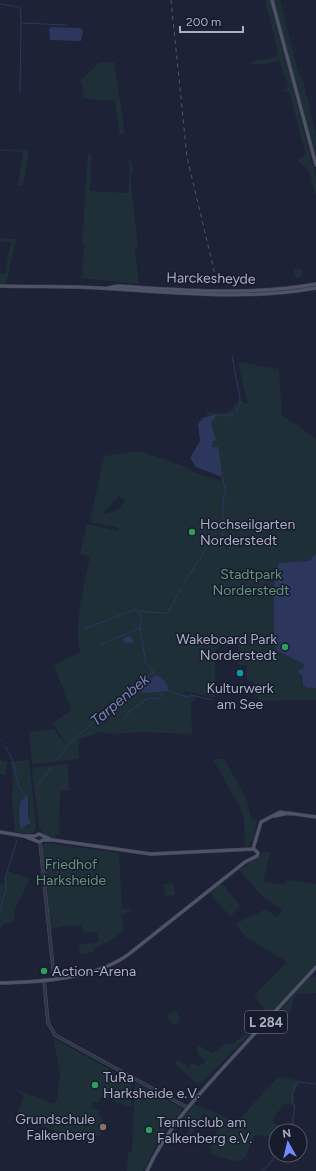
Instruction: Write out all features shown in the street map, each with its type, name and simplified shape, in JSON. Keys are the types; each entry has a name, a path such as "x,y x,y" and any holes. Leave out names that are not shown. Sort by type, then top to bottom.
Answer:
{"main road":[{"path":"272,0 316,164"},
{"name":"Harckesheyde","path":"106,288 118,286 193,290 256,290 289,289 316,284"},
{"name":"Harckesheyde","path":"0,286 106,288 217,294 287,293 316,288"},
{"path":"0,983 44,980 85,974 105,968 122,959 244,862 252,852 260,824 267,818 280,813 316,817"},
{"path":"1,832 39,839 148,854 244,850 252,852"},
{"name":"L 284","path":"147,1171 167,1135 188,1108 316,968"}],"street":[{"path":"39,839 54,978"},
{"path":"44,980 48,1025 55,1035 188,1108"}],"green space":[{"path":"265,0 270,0 316,177 316,197 309,170 298,162 297,159 304,156 305,152 289,92 283,91 288,86 280,61 264,64 251,64 250,62 276,57 278,53"},
{"path":"274,0 280,0 298,72 303,79 316,136 316,158"},
{"path":"114,62 125,134 120,135 115,101 84,99 82,83 80,81 99,63"},
{"path":"0,149 29,150 23,186 18,185 23,152 0,151"},
{"path":"88,153 91,154 90,191 128,193 130,163 125,163 131,158 133,172 130,175 138,247 135,248 139,284 82,278 84,245 82,244"},
{"path":"0,238 16,239 6,285 0,284 0,273 5,273 11,242 0,241"},
{"path":"298,268 303,273 298,278 293,273"},
{"name":"Stadtpark Norderstedt","path":"238,362 279,369 282,416 289,419 289,422 300,427 316,440 316,700 259,701 256,695 254,695 254,682 247,681 247,665 238,665 238,646 220,646 215,651 215,698 185,691 184,694 195,697 195,701 191,701 192,734 141,732 114,734 100,732 80,739 78,742 79,759 32,764 29,732 54,729 66,744 53,723 71,710 54,665 80,652 78,642 79,618 90,556 80,554 87,524 118,531 119,528 90,522 104,456 140,451 184,466 195,473 223,481 218,456 212,443 216,439 211,423 216,414 211,416 206,414 207,412 226,413 232,409 239,400 248,404","holes":["119,496 125,501 121,507 116,510 110,513 102,514"]},
{"path":"214,759 224,759 246,798 252,820 257,820 254,837 248,847 245,845 244,820 241,809"},
{"path":"29,760 36,828 34,832 28,834 15,832 12,800 13,776 10,762","holes":["28,796 28,826 20,827 20,808 23,801"]},
{"path":"0,761 7,762 5,775 0,774"},
{"path":"68,764 69,791 60,791 59,834 56,834 55,838 46,836 39,827 32,768"},
{"name":"Friedhof Harksheide","path":"46,843 119,853 122,909 131,909 131,911 123,915 122,911 123,932 99,947 94,947 94,952 80,954 79,945 99,942 97,932 84,933 82,925 70,925 51,929 42,846"},
{"path":"265,852 270,853 263,882 286,885 287,880 316,884 316,964 269,1015 254,995 287,962 246,937 235,924 266,909 279,919 277,917 282,910 263,897 239,870"},
{"path":"8,871 30,878 14,911 15,922 3,924 0,929 0,883 4,884"},
{"path":"173,883 175,895 165,896 164,884"},
{"path":"222,883 240,906 230,917 210,892"},
{"path":"316,977 316,993 298,994 293,999 293,1004 287,1018 273,1018 309,978"},
{"path":"176,1010 181,1020 178,1021 179,1024 176,1023 173,1025 166,1016"},
{"path":"245,1034 248,1036 202,1083 198,1083 191,1079 175,1065 179,1060 186,1065 188,1069 191,1062 198,1066 205,1063 205,1061 198,1054 198,1045 213,1053 225,1043 232,1044"},
{"name":"TuRa Harksheide e.V.","path":"53,1038 131,1081 131,1107 101,1097 98,1103 93,1102 91,1108 100,1110 99,1114 104,1124 98,1137 78,1131 75,1138 16,1117 24,1095 17,1092 18,1090 54,1104 57,1100 60,1073"},
{"path":"280,1077 300,1081 294,1093 294,1103 284,1104 273,1119 274,1123 268,1123 268,1136 255,1135 245,1158 236,1162 211,1154 210,1150 220,1123 203,1113 187,1144 184,1143 190,1124 181,1121 194,1104 237,1122 276,1079"},
{"path":"135,1082 183,1109 159,1140 143,1171 127,1171 128,1152 132,1152"}],"water":[{"path":"49,28 80,28 83,31 81,41 50,40"},
{"path":"217,414 211,423 216,439 212,443 213,447 218,447 222,477 196,467 190,458 200,441 198,425 200,421 203,418"},
{"path":"316,553 316,688 308,688 303,685 303,676 298,672 299,670 303,669 304,664 276,650 274,591 279,563 310,561"},
{"path":"129,635 134,642 124,643 123,639"},
{"path":"156,675 165,681 168,691 143,693 139,691 139,688"},
{"path":"28,796 28,816 31,823 20,829 20,806 21,802"}],"waterway":[{"path":"0,4 20,7 21,23 67,25"},
{"path":"20,92 21,23"},
{"path":"232,356 240,398 240,404 236,412"},
{"path":"217,415 226,416 233,414"},
{"name":"Tarpenbek","path":"207,546 213,540 222,536 223,533 223,500 226,491 222,477"},
{"name":"Tarpenbek","path":"200,559 206,548"},
{"name":"Tarpenbek","path":"184,583 199,560"},
{"name":"Tarpenbek","path":"140,610 146,612 168,613 181,588"},
{"path":"84,629 136,609"},
{"name":"Tarpenbek","path":"58,759 69,744 146,676 154,672 146,664 140,628 142,620 139,611"},
{"path":"99,645 140,628"},
{"path":"168,691 187,697 191,695 212,700"},
{"path":"124,719 131,710 148,698 158,699 162,692"},
{"path":"6,747 13,761 18,784 26,797"},
{"name":"Tarpenbek","path":"38,785 51,768"},
{"name":"Tarpenbek","path":"0,911 6,889 5,879 17,840"},
{"path":"292,1123 295,1105 293,1105 292,1098 294,1088 298,1082 316,1084"},
{"path":"261,1171 270,1163"}],"railway":[{"path":"171,0 187,157 217,283"}],"place":[{"name":"Hochseilgarten Norderstedt","path":"192,532"},
{"name":"Wakeboard Park Norderstedt","path":"285,647"},
{"name":"Kulturwerk am See","path":"240,673"},
{"name":"Action-Arena","path":"44,971"},
{"name":"TuRa Harksheide e.V.","path":"95,1085"},
{"name":"Grundschule Falkenberg","path":"103,1127"},
{"name":"Tennisclub am Falkenberg e.V.","path":"149,1130"}]}
